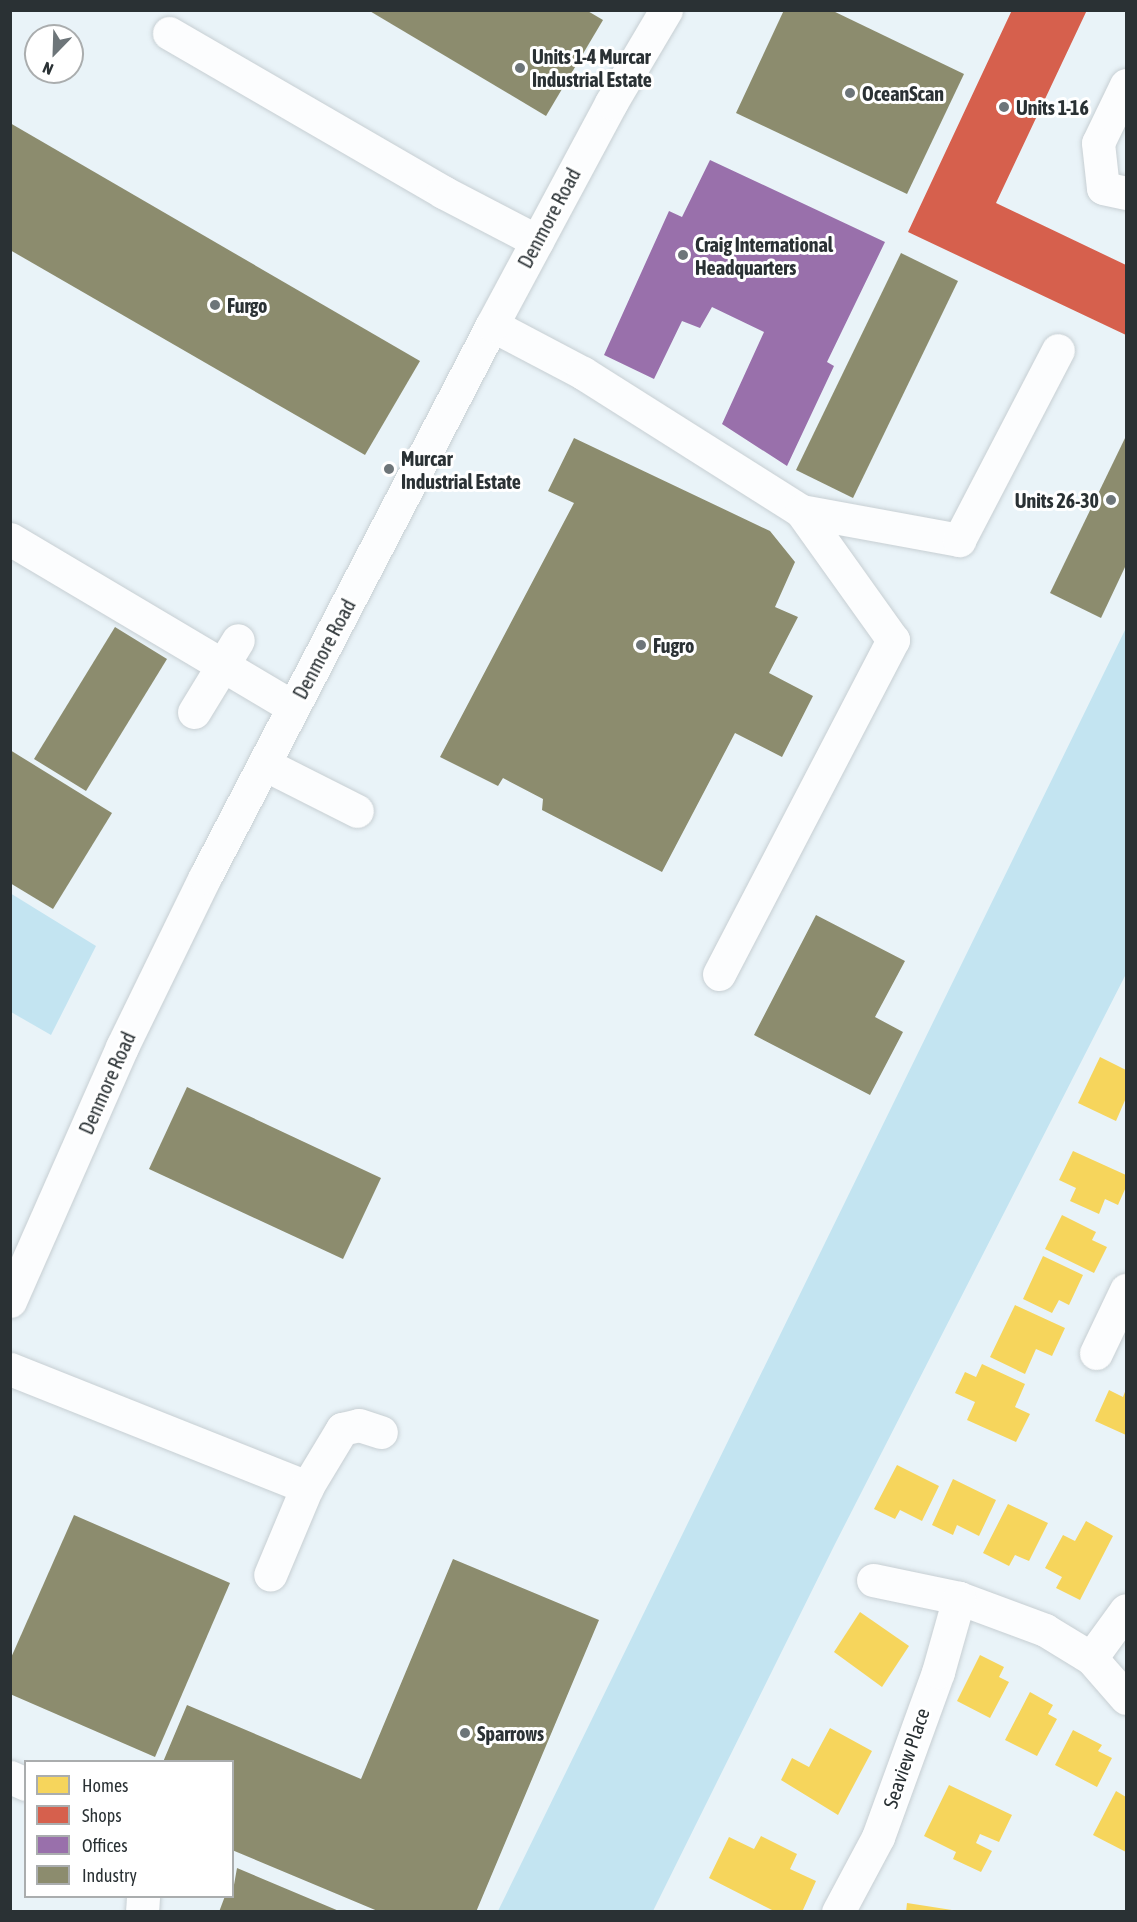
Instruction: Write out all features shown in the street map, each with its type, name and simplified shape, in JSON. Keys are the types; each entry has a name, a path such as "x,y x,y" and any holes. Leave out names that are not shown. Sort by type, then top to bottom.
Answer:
{"street":[{"name":"Denmore Road","path":"10,1301 122,1047 264,764 492,325 666,10"},
{"path":"169,33 443,192 537,241"},
{"path":"1126,85 1098,143 1103,188 1126,193"},
{"path":"492,325 583,374 801,511 959,540 1058,350"},
{"path":"719,974 893,640 801,511"},
{"path":"10,539 231,652 293,707"},
{"path":"194,712 231,652"},
{"path":"264,764 357,811"},
{"path":"1096,1353 1125,1299"},
{"path":"10,1369 307,1487"},
{"path":"270,1575 307,1487 342,1429 359,1425 381,1432"},
{"path":"873,1580 959,1598 1045,1630 1091,1658 1126,1698"},
{"name":"Seaview Place","path":"838,1911 878,1838 938,1672 959,1598"},
{"path":"1091,1658 1126,1610"},
{"path":"10,1777 24,1783"}],"shaded area":[{"path":"1126,628 1126,974 835,1544 653,1911 498,1911"},
{"path":"10,893 96,946 51,1035 11,1012"}],"building: Homes":[{"path":"1100,1057 1126,1070 1126,1098 1116,1121 1078,1103"},
{"path":"1073,1151 1126,1175 1126,1187 1118,1205 1105,1199 1099,1214 1070,1201 1076,1188 1059,1180"},
{"path":"1062,1215 1096,1232 1092,1240 1107,1247 1094,1273 1045,1249"},
{"path":"1043,1256 1083,1275 1069,1305 1059,1300 1052,1313 1023,1299"},
{"path":"1015,1305 1065,1328 1052,1356 1036,1349 1025,1374 990,1357"},
{"path":"982,1364 1025,1384 1015,1407 1030,1414 1016,1442 967,1420 975,1402 955,1393 965,1372 976,1377"},
{"path":"1126,1389 1126,1435 1095,1421 1109,1390 1123,1397"},
{"path":"897,1465 939,1486 922,1521 900,1510 895,1519 874,1509"},
{"path":"953,1479 996,1500 979,1536 957,1525 953,1535 932,1525"},
{"path":"1008,1504 1048,1523 1029,1561 1015,1555 1009,1566 983,1553"},
{"path":"1086,1521 1113,1536 1080,1600 1056,1588 1062,1577 1045,1568 1063,1535 1075,1541"},
{"path":"860,1612 909,1646 882,1687 834,1652"},
{"path":"980,1655 1004,1667 999,1677 1009,1682 990,1718 957,1701"},
{"path":"1030,1692 1053,1705 1048,1714 1057,1719 1037,1756 1005,1740"},
{"path":"830,1728 872,1751 838,1815 781,1780 792,1758 809,1767"},
{"path":"1073,1730 1102,1745 1098,1751 1112,1758 1097,1787 1055,1765"},
{"path":"949,1785 1012,1815 999,1842 980,1834 976,1843 992,1851 981,1872 953,1859 956,1852 924,1836"},
{"path":"1116,1791 1126,1797 1126,1852 1093,1835"},
{"path":"761,1836 797,1854 790,1869 816,1881 802,1912 776,1912 709,1878 729,1837 754,1849"},
{"path":"907,1903 952,1910 952,1912 906,1912"}],"building: Shops":[{"name":"Units 1-16","path":"1012,10 1087,10 996,203 1126,265 1126,335 908,232"}],"building: Offices":[{"path":"710,160 885,242 827,362 834,366 787,466 722,424 764,332 712,307 700,328 682,321 654,379 604,355 669,211 682,217"}],"building: Industry":[{"name":"Units 1-4 Murcar Industrial Estate","path":"368,10 586,10 603,20 546,116"},
{"name":"OceanScan","path":"784,10 831,10 964,74 907,194 736,113"},
{"name":"Furgo","path":"10,123 420,361 365,455 10,250"},
{"path":"901,253 958,281 853,498 796,470"},
{"name":"Units 26-30","path":"1126,436 1126,565 1101,618 1050,593"},
{"name":"Fugro","path":"574,438 770,531 795,562 775,607 798,617 769,673 813,696 782,757 735,733 662,872 542,810 543,799 503,778 498,786 440,757 574,503 548,491"},
{"path":"115,627 167,659 86,791 34,759"},
{"path":"10,750 112,813 53,909 10,883"},
{"path":"816,915 905,961 875,1017 903,1032 870,1095 754,1035"},
{"path":"187,1087 381,1178 343,1259 149,1169"},
{"path":"74,1515 230,1583 155,1757 10,1694 10,1660"},
{"name":"Sparrows","path":"453,1559 599,1620 476,1912 380,1912 234,1851 234,1760 164,1760 187,1705 361,1779"},
{"path":"237,1868 339,1912 219,1912 224,1898 234,1898"}],"place":[{"name":"Units 1-4 Murcar Industrial Estate","path":"520,68"},
{"name":"OceanScan","path":"850,93"},
{"name":"Units 1-16","path":"1004,107"},
{"name":"Craig International Headquarters","path":"683,255"},
{"name":"Furgo","path":"215,305"},
{"name":"Murcar Industrial Estate","path":"389,469"},
{"name":"Units 26-30","path":"1111,500"},
{"name":"Fugro","path":"641,645"},
{"name":"Sparrows","path":"465,1733"}]}
